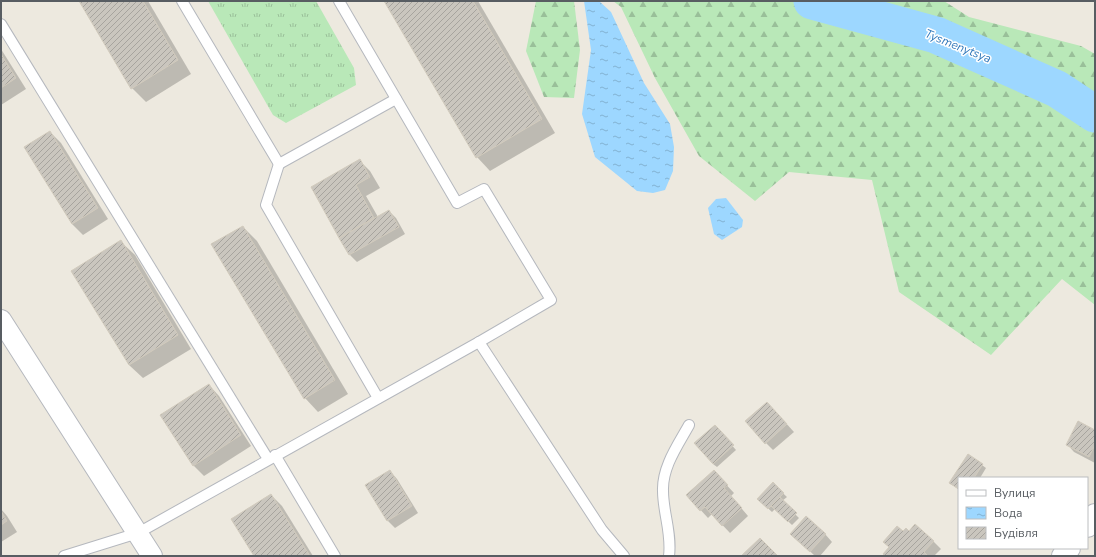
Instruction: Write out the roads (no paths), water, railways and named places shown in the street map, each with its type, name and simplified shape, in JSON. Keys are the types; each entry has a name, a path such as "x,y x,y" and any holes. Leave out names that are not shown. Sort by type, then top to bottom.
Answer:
{"street":[{"path":"1,320 152,556"},
{"path":"1088,525 1095,515"}],"lane":[{"path":"182,1 279,164"},
{"path":"64,556 138,534 271,457 479,342 550,300 484,189 457,204 339,1"},
{"path":"1,24 271,457 335,556"},
{"path":"378,398 266,205 279,164 396,99"},
{"path":"479,342 602,530 624,556"},
{"path":"669,556 670,543 663,491 666,470 688,425"}],"water":[{"path":"584,1 599,1 611,12 644,83 670,124 674,147 673,171 665,190 653,193 637,191 595,157 582,114 591,50"},
{"path":"726,198 743,220 742,227 722,240 714,234 708,208 716,199"}],"waterway":[{"name":"Tysmenytsya","path":"812,1 936,35 1057,89 1095,114"}]}
